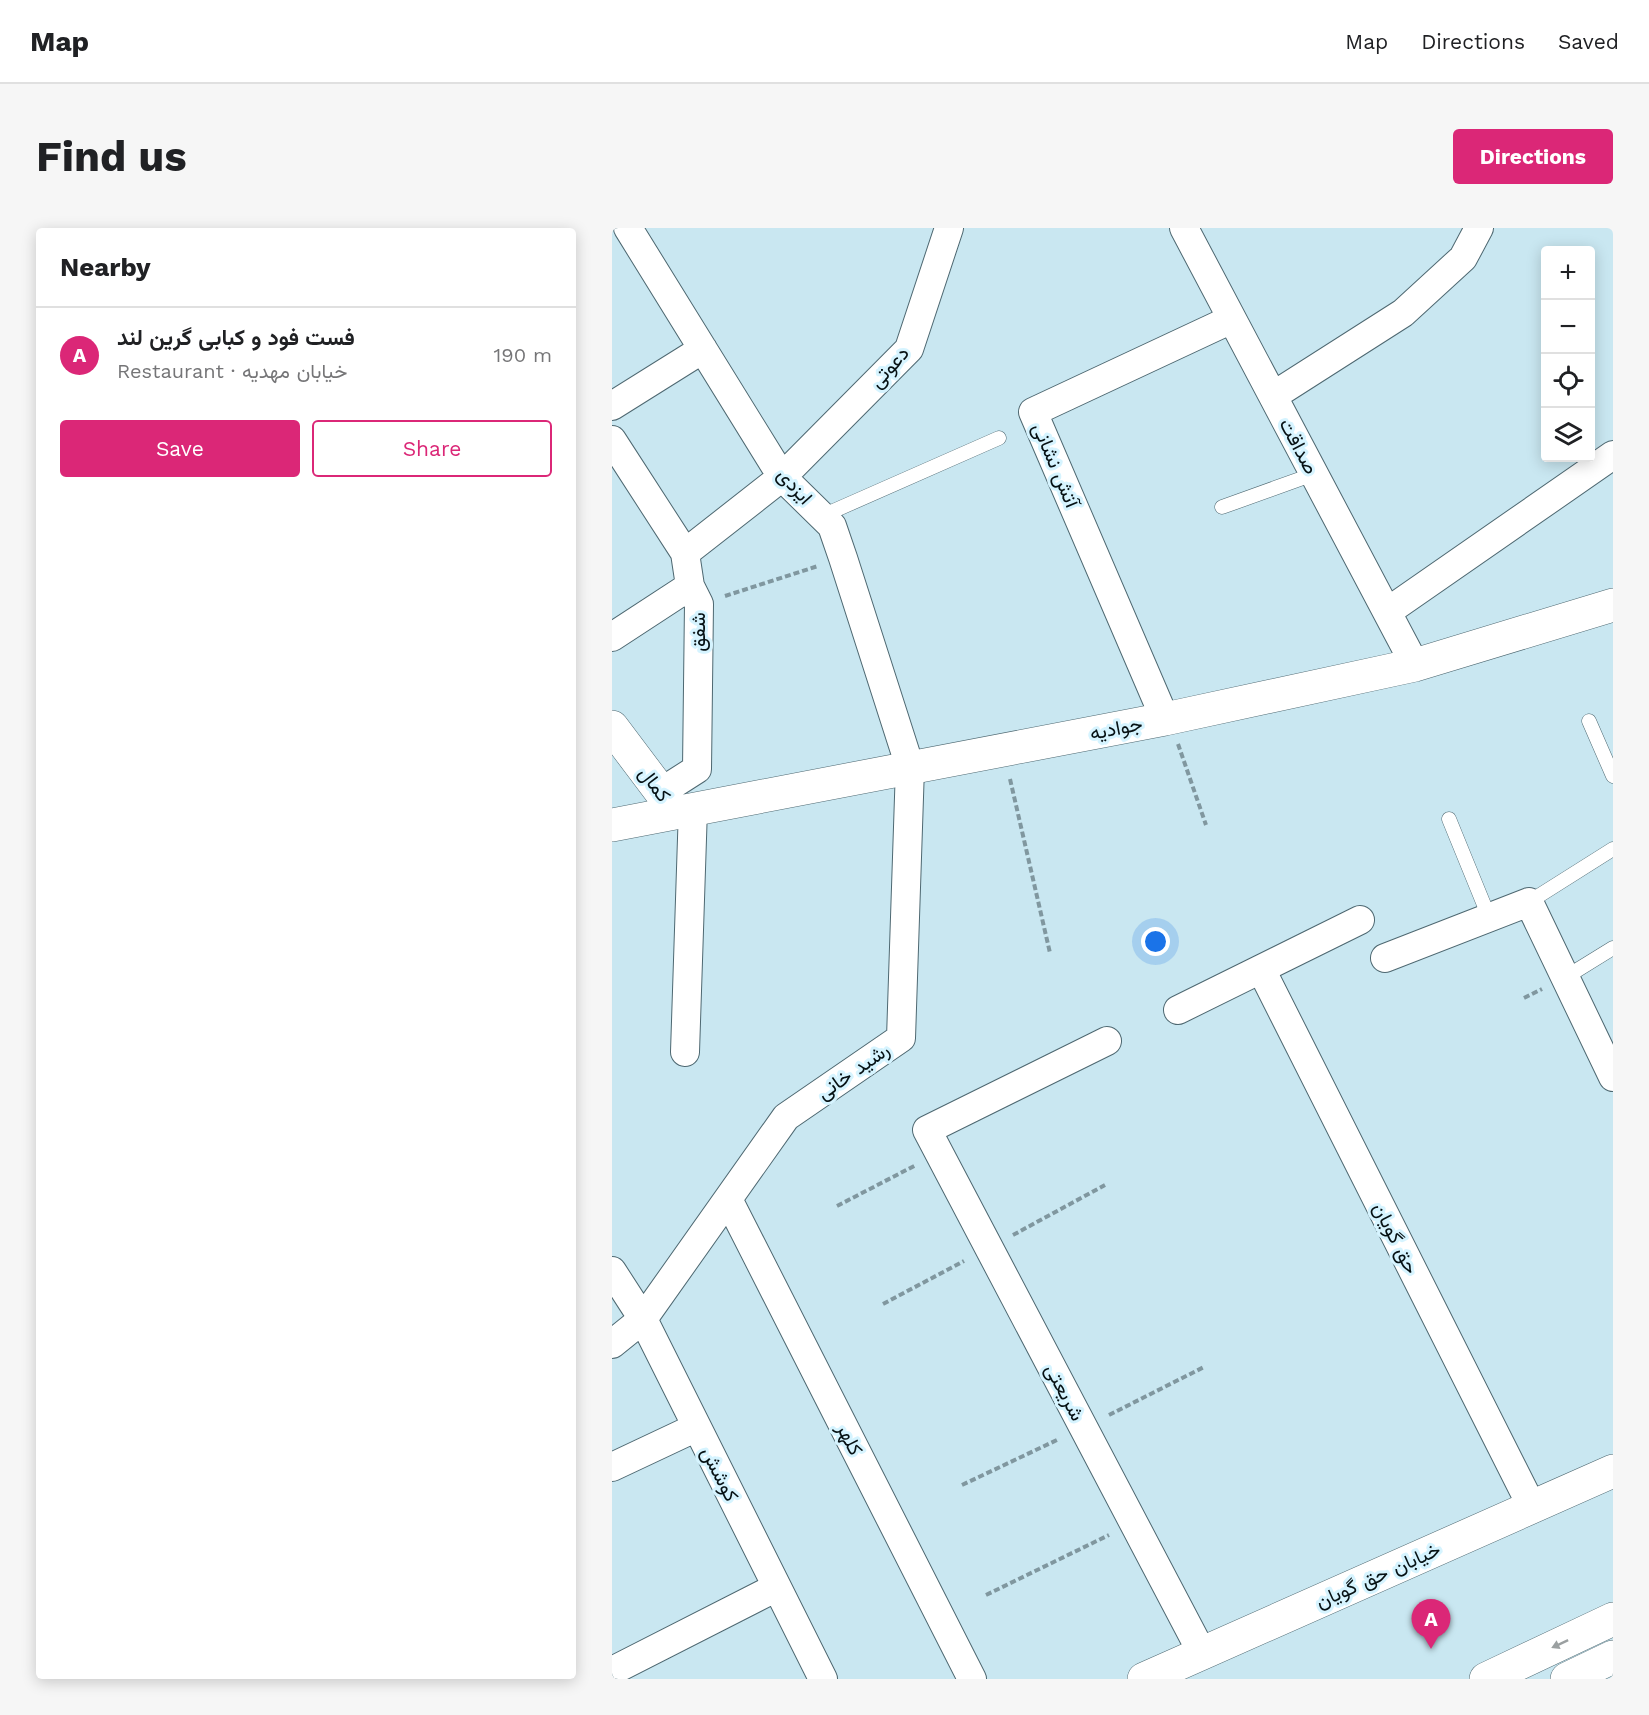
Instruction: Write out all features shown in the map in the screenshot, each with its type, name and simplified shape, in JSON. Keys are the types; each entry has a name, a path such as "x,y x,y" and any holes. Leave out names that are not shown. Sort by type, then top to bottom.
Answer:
{"main road":[{"name":"جوادیه","path":"612,825 677,804 910,767 1167,718 1415,665 1613,605"},
{"name":"کمال","path":"612,727 677,804"},
{"name":"خیابان حق گویان","path":"1144,1679 1613,1471"},
{"path":"1486,1679 1613,1619"},
{"path":"1567,1679 1613,1657"}],"street":[{"name":"دعوتی","path":"685,553 782,477 909,349 949,228"},
{"name":"صداقت","path":"1184,228 1415,665"},
{"path":"1273,396 1403,313 1463,258 1479,228"},
{"name":"ایزدی","path":"623,232 703,349 782,477 832,525 910,767"},
{"name":"آتش نشانی","path":"1167,718 1033,412 1232,319"},
{"path":"612,406 703,349"},
{"name":"شفق","path":"612,440 685,553 694,595 697,769 677,804"},
{"path":"1387,612 1613,455"},
{"path":"612,637 694,595"},
{"name":"رشید خانی","path":"612,1344 643,1319 786,1117 901,1038 910,767"},
{"path":"677,804 685,1052"},
{"path":"1385,958 1529,902 1613,1077"},
{"path":"1178,1010 1360,920"},
{"name":"حق گویان","path":"1261,969 1532,1507"},
{"path":"933,1142 1107,1041"},
{"name":"شریعتی","path":"933,1142 1202,1653"},
{"name":"کلهر","path":"728,1199 972,1679"},
{"name":"کوشش","path":"612,1271 643,1319 823,1679"},
{"path":"612,1467 697,1427"},
{"path":"612,1671 777,1587"}],"lane":[{"path":"822,516 999,438"},
{"path":"1222,507 1314,474"},
{"path":"1589,721 1613,776"},
{"path":"1449,819 1489,917"},
{"path":"1529,902 1613,849"},
{"path":"1566,977 1613,948"}],"path":[{"path":"694,595 843,558"},
{"path":"1167,718 1206,825"},
{"path":"1003,749 1050,953"},
{"path":"837,1206 933,1142"},
{"path":"883,1304 1105,1185"},
{"path":"962,1485 1084,1428 1204,1367"},
{"path":"986,1595 1133,1522"}],"place":[{"name":"فست فود و کبابی گرين لند","path":"1431,1649"}]}
